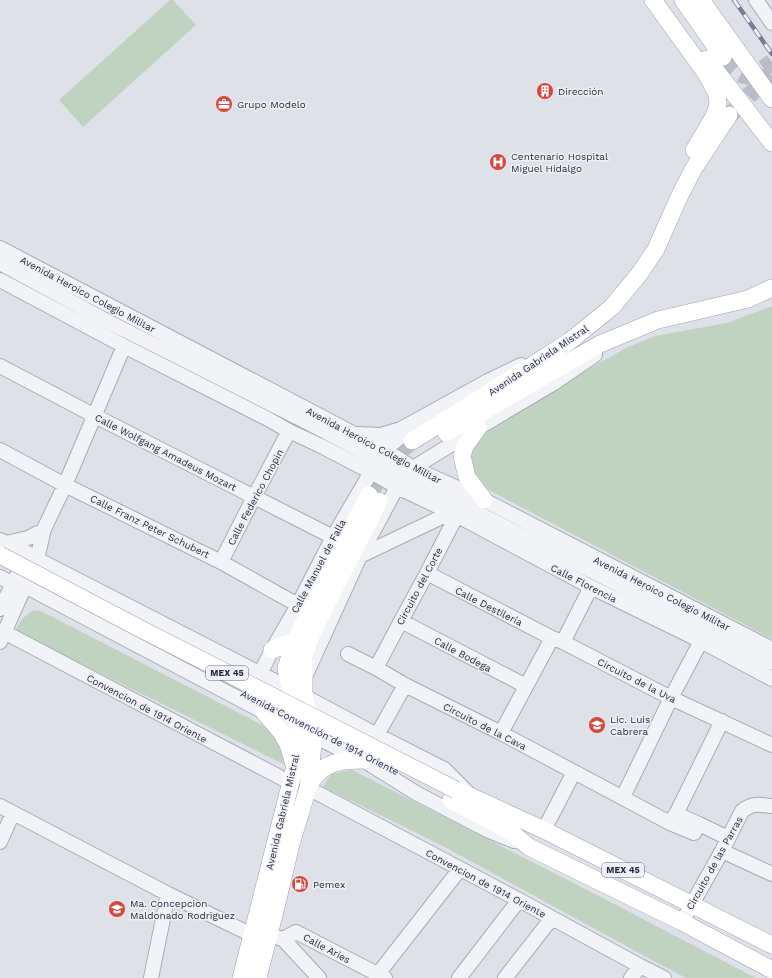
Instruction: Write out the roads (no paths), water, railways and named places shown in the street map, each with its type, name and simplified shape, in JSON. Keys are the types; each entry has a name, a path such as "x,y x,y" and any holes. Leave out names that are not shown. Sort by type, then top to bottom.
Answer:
{"main road":[{"path":"653,0 694,45 772,143"},
{"path":"640,273 671,188 713,118 718,103 717,94 705,72 694,45 665,0"},
{"path":"684,0 723,57"},
{"path":"701,0 772,99"},
{"path":"694,45 705,72"},
{"name":"Avenida Gabriela Mistral","path":"729,115 694,168 680,195 656,249 640,273 612,307 570,341 415,445 600,344 658,320 748,299 772,288"},
{"path":"671,317 683,320 717,316 752,307 772,297"},
{"path":"478,428 465,446 462,456 467,477 484,500"},
{"name":"Avenida Gabriela Mistral","path":"241,978 268,936 291,782 295,766 299,729 299,688 303,658 312,633 374,498 320,588 293,646 286,668 299,688 314,736 308,788 291,844 258,978"},
{"name":"Avenida Convención de 1914 Oriente","path":"2,546 139,628 453,795 511,832 529,847 682,922 772,970"},
{"name":"Avenida Convención de 1914 Oriente","path":"0,568 453,795 472,797 544,830 772,945"},
{"path":"272,650 297,640"},
{"path":"264,712 281,732 288,744 295,766"},
{"path":"308,788 316,774 330,765 346,760 363,760"}],"street":[{"path":"756,0 772,22"},
{"name":"Avenida Heroico Colegio Militar","path":"0,248 352,434 378,461"},
{"name":"Avenida Heroico Colegio Militar","path":"0,263 106,320 326,432 378,461 456,511 772,663"},
{"name":"Avenida Heroico Colegio Militar","path":"0,280 124,346 268,419 289,432 319,445 378,461"},
{"name":"Avenida Gabriela Mistral","path":"405,478 478,428 554,383 630,331"},
{"path":"352,434 381,435 402,429 488,381 570,341"},
{"path":"2,637 19,585 41,531 65,484 124,346"},
{"name":"Calle Wolfgang Amadeus Mozart","path":"0,366 333,537"},
{"path":"268,419 276,406"},
{"path":"378,461 424,417"},
{"name":"Calle Federico Chopin","path":"222,562 254,497 289,432"},
{"path":"319,445 326,432"},
{"name":"Calle Franz Peter Schubert","path":"0,450 222,562 298,605"},
{"name":"Calle Manuel de Falla","path":"260,674 333,537 378,461"},
{"path":"299,688 360,556 405,478"},
{"name":"Avenida Heroico Colegio Militar","path":"405,478 484,500 772,650"},
{"path":"360,556 456,511"},
{"name":"Circuito del Corte","path":"376,668 427,573 456,511"},
{"name":"Calle Florencia","path":"456,511 591,587 702,641 772,679"},
{"path":"2,546 28,538 41,531"},
{"name":"Avenida Convención de 1914 Oriente","path":"2,546 31,556 260,674 299,688 377,735 444,769 472,797"},
{"name":"Calle Destilería","path":"427,573 557,640"},
{"name":"Avenida Convención de 1914 Oriente","path":"0,577 19,585 264,712 363,760 416,793 487,830 529,847"},
{"path":"0,609 19,585"},
{"path":"501,733 526,686 591,587"},
{"name":"Calle Bodega","path":"401,621 526,686"},
{"name":"Convencion de 1914 Oriente","path":"2,637 291,782"},
{"name":"Circuito de la Uva","path":"557,640 671,698 772,745"},
{"path":"702,641 671,698 623,798 673,818 699,824 725,845 772,874"},
{"name":"Circuito de la Cava","path":"348,654 623,798"},
{"path":"377,735 405,685"},
{"path":"673,818 722,721"},
{"path":"544,830 574,772"},
{"name":"Convencion de 1914 Oriente","path":"308,788 664,978"},
{"name":"Circuito de las Parras","path":"682,922 725,845 742,811 755,804 772,806"},
{"path":"0,806 168,894 268,936 319,978"},
{"path":"0,842 13,813"},
{"path":"381,976 460,869"},
{"path":"150,978 168,894"},
{"path":"459,978 519,900"},
{"path":"505,978 552,918"},
{"name":"Calle Aries","path":"268,936 296,932 381,976"},
{"path":"631,978 640,966"}],"tunnel":[{"path":"723,57 736,71 746,76 751,76 772,62"},
{"path":"731,114 770,74"},
{"path":"369,495 390,460 412,441"}],"railway":[{"path":"734,0 772,54"}],"place":[{"name":"Dirección","path":"545,91"},
{"name":"Grupo Modelo","path":"224,104"},
{"name":"Centenario Hospital Miguel Hidalgo","path":"498,162"},
{"name":"Lic. Luis Cabrera","path":"597,725"},
{"name":"Pemex","path":"300,884"},
{"name":"Ma. Concepcion Maldonado Rodriguez","path":"117,909"}]}
